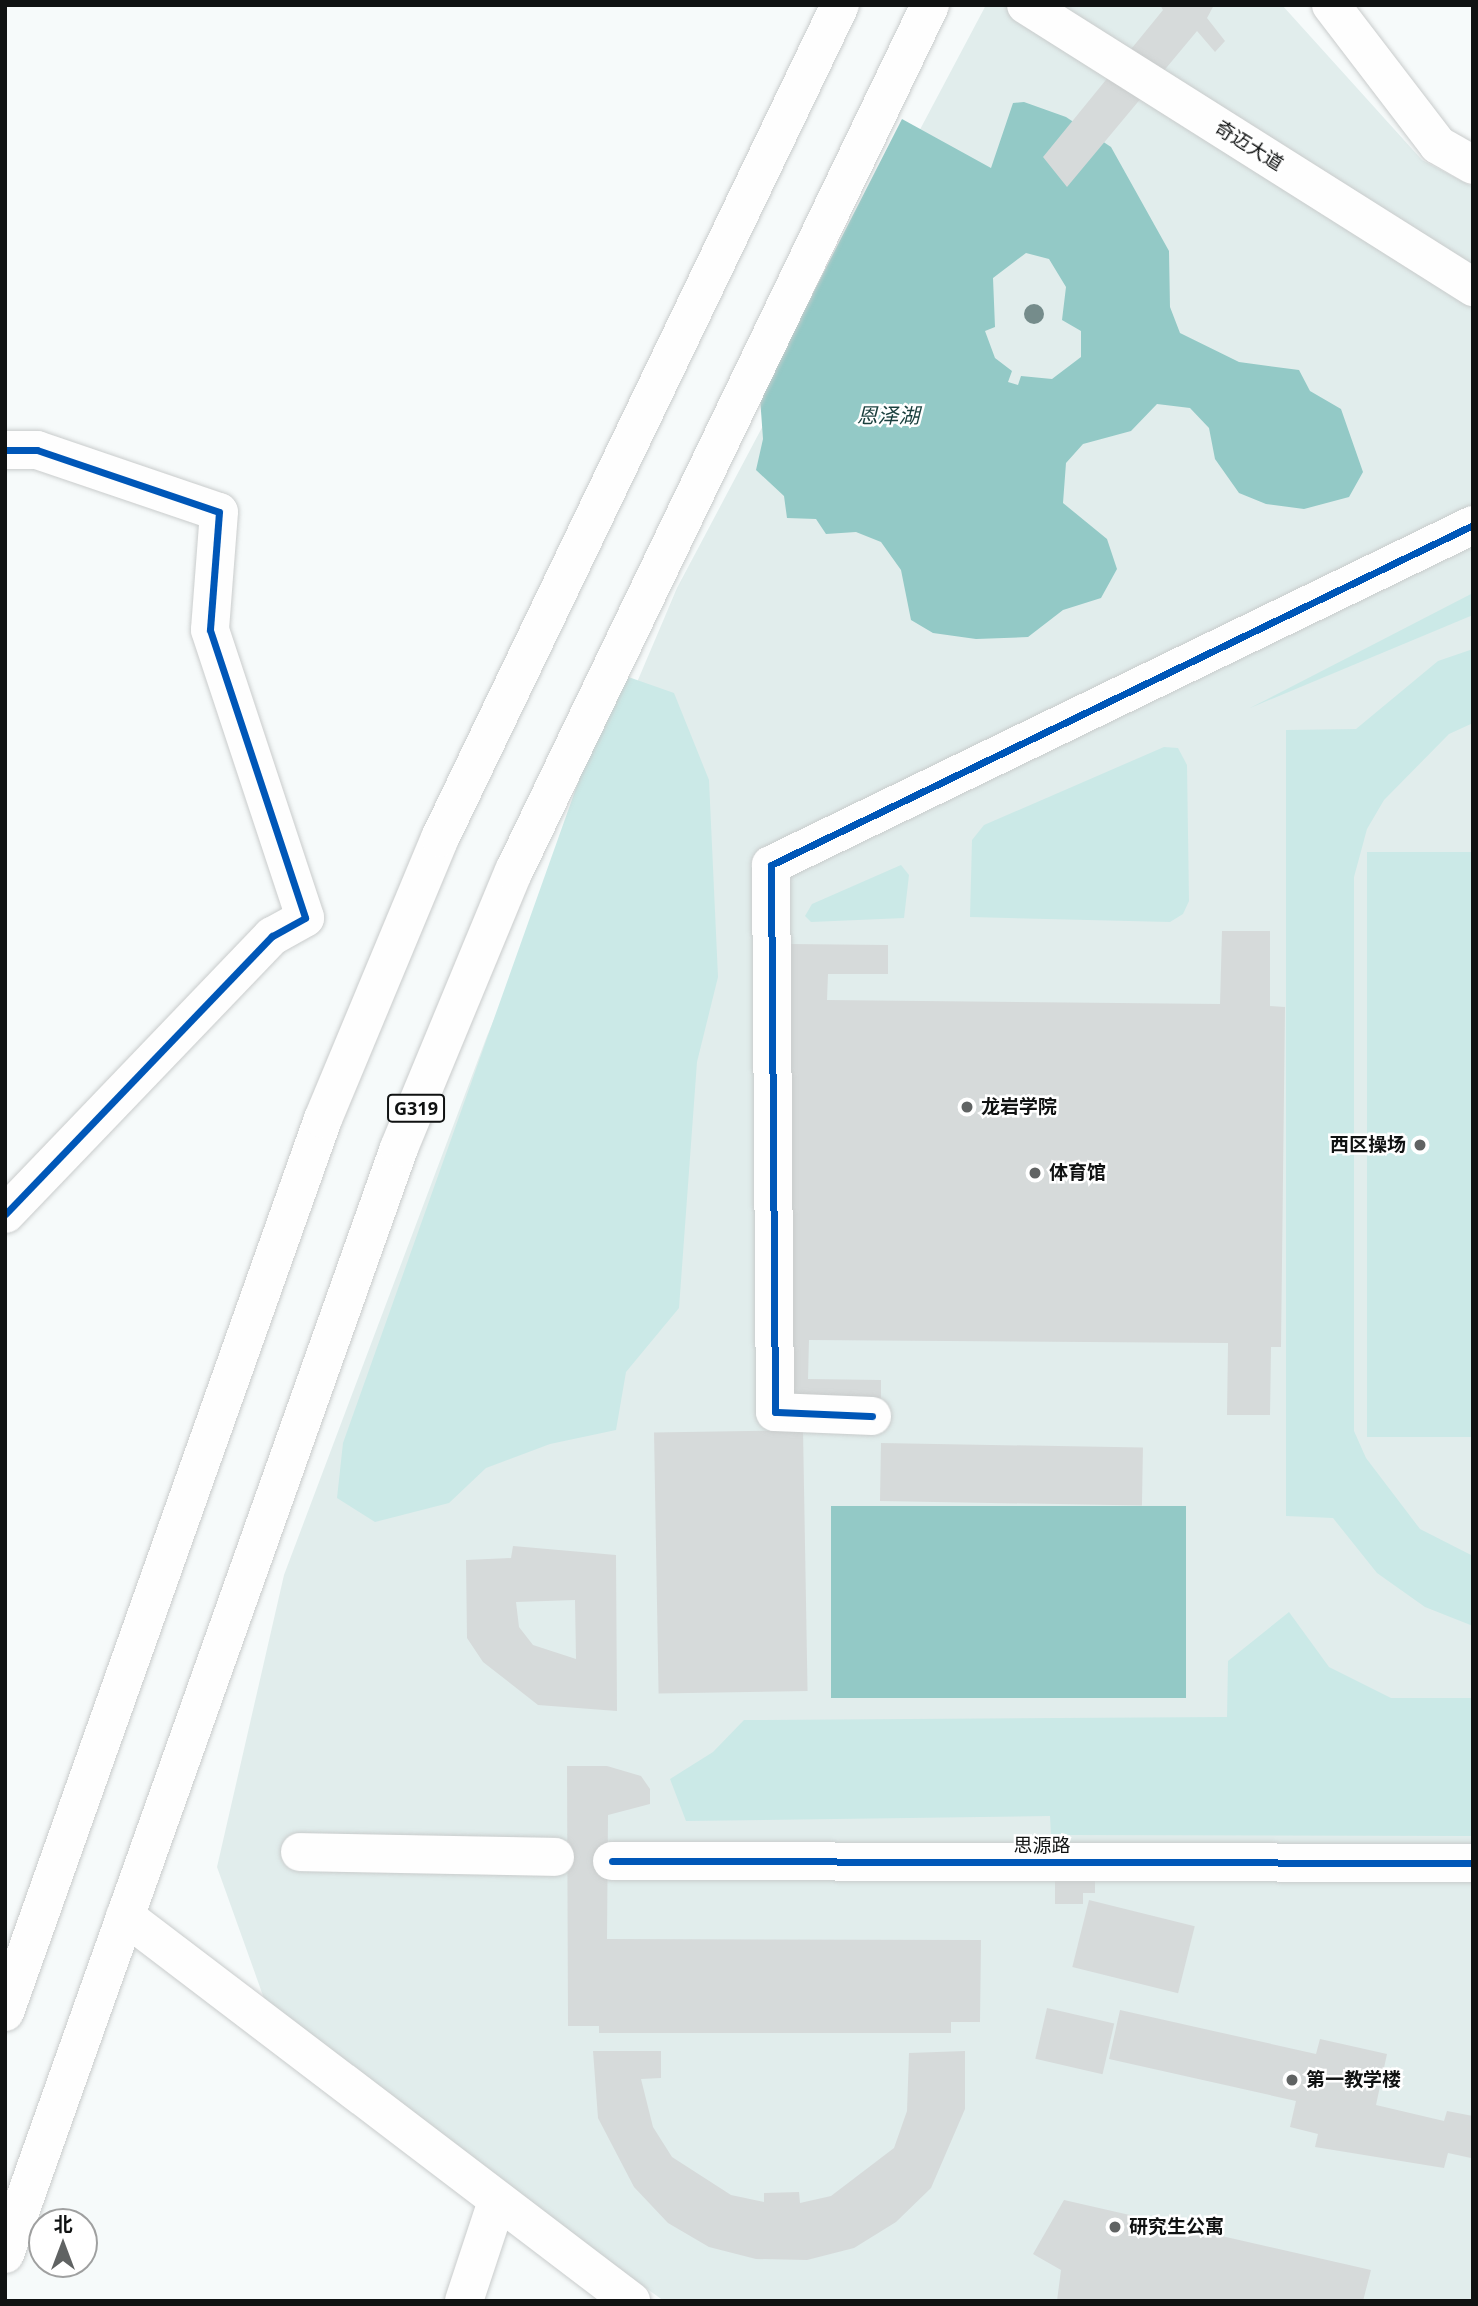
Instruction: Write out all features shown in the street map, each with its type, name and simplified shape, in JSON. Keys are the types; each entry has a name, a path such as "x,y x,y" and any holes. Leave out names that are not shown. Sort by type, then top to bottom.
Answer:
{"main road":[{"path":"5,2012 339,1080 440,838 841,5"},
{"name":"G319","path":"5,2255 399,1148 514,871 930,5"},
{"name":"奇迈大道","path":"1026,5 1473,287"},
{"path":"1331,5 1438,145 1473,165"},
{"path":"5,450 37,450 219,512 210,630 306,918 272,936 5,1214"},
{"path":"872,1416 775,1412 771,865 1473,525"},
{"path":"300,1853 555,1857"},
{"name":"思源路","path":"612,1861 1473,1863"},
{"path":"125,1916 631,2301"},
{"path":"464,2301 497,2201"}],"shaded area":[{"name":"龙岩学院","path":"986,5 1282,5 1422,160 1473,187 1473,2301 664,2301 271,2018 217,1867 284,1575 487,1036 677,588"},
{"path":"1473,593 1473,615 1250,708"},
{"path":"1473,649 1473,723 1449,734 1384,800 1367,829 1354,877 1354,1431 1366,1458 1420,1529 1473,1556 1473,1626 1425,1607 1377,1573 1333,1518 1286,1516 1286,730 1356,729 1438,661"},
{"path":"617,673 674,693 709,780 718,977 697,1062 679,1308 626,1372 616,1430 550,1444 486,1468 449,1503 375,1522 337,1498 343,1443"},
{"path":"1164,747 1178,748 1187,765 1189,901 1183,914 1170,922 970,917 972,840 984,825"},
{"name":"西区操场","path":"1367,852 1473,852 1473,1437 1367,1437"},
{"path":"901,865 909,875 904,918 811,922 805,916 812,904"},
{"path":"1289,1612 1329,1667 1391,1698 1473,1698 1473,1836 1051,1835 1050,1816 686,1821 670,1779 713,1752 744,1720 1227,1717 1228,1661"}],"water":[{"name":"恩泽湖","path":"1024,102 1066,117 1111,147 1169,251 1170,307 1180,333 1239,362 1299,370 1310,391 1341,409 1363,472 1349,497 1304,509 1266,504 1239,493 1215,459 1209,428 1190,408 1157,404 1131,431 1083,444 1066,463 1063,503 1107,539 1117,569 1101,598 1063,610 1028,637 976,639 933,633 911,620 901,570 881,542 856,532 826,534 816,519 787,518 784,496 756,470 763,439 760,397 902,119 991,168 1013,103","holes":["1026,253 1049,259 1066,287 1062,320 1081,331 1081,357 1052,379 1021,376 1018,385 1008,382 1012,371 995,358 985,331 995,327 993,278"]},
{"path":"831,1506 1186,1506 1186,1698 831,1698"}],"building":[{"path":"1160,5 1214,5 1207,18 1225,41 1215,52 1197,31 1067,187 1043,157 1163,10"},
{"name":"体育馆","path":"1222,931 1270,931 1270,1006 1285,1007 1281,1347 1271,1347 1270,1415 1227,1415 1228,1343 809,1340 808,1379 881,1380 881,1404 785,1404 789,944 888,945 888,974 828,974 827,1000 1220,1004"},
{"path":"803,1430 808,1691 659,1694 654,1433"},
{"path":"881,1443 1143,1448 1142,1506 880,1501"},
{"path":"513,1546 616,1555 617,1711 538,1705 483,1662 467,1638 466,1560 511,1558","holes":["575,1600 576,1659 533,1645 519,1627 516,1602"]},
{"path":"567,1766 607,1766 641,1776 650,1789 650,1804 608,1815 607,1939 981,1940 980,2022 951,2022 951,2033 599,2033 599,2026 568,2026"},
{"path":"1055,1871 1095,1871 1095,1893 1083,1893 1083,1904 1055,1904"},
{"path":"1089,1900 1195,1926 1178,1993 1072,1967"},
{"path":"1047,2008 1114,2024 1103,2074 1035,2059"},
{"name":"第一教学楼","path":"1120,2010 1316,2054 1320,2039 1387,2054 1376,2105 1444,2121 1447,2111 1473,2116 1471,2158 1448,2153 1444,2168 1315,2147 1318,2134 1290,2127 1296,2101 1109,2059"},
{"path":"593,2051 661,2051 661,2078 641,2079 653,2127 672,2157 731,2195 764,2202 764,2193 799,2192 800,2203 831,2196 894,2148 907,2111 909,2053 965,2051 965,2109 931,2188 896,2222 854,2248 807,2260 756,2259 709,2247 668,2223 634,2187 598,2118"},
{"name":"研究生公寓","path":"1064,2200 1371,2270 1363,2301 1057,2301 1061,2270 1033,2254"}],"cycle path":[{"path":"5,450 37,450 219,512 210,630 305,918 272,936 5,1214"},
{"path":"872,1416 775,1412 771,865 1473,525"},
{"path":"612,1861 1473,1863"}],"place":[{"name":"龙岩学院","path":"967,1107"},
{"name":"西区操场","path":"1420,1145"},
{"name":"体育馆","path":"1035,1173"},
{"name":"第一教学楼","path":"1292,2080"},
{"name":"研究生公寓","path":"1115,2227"}]}
